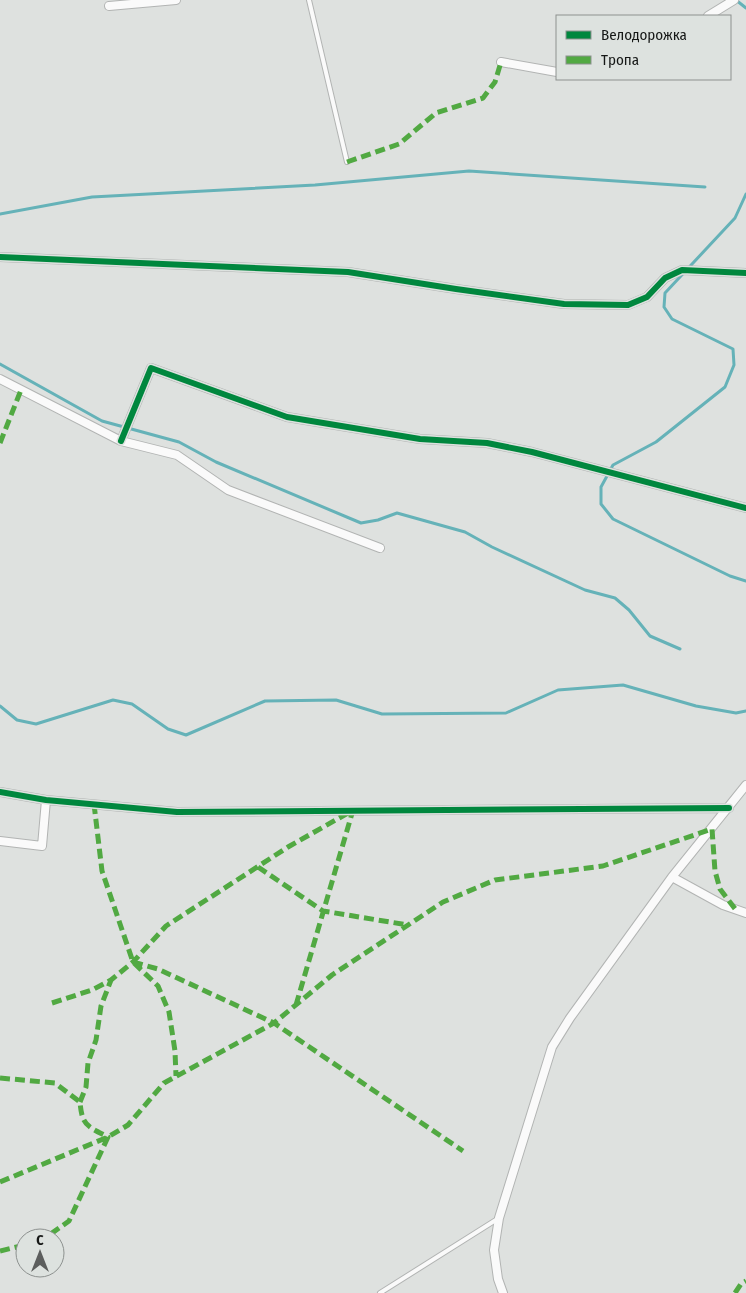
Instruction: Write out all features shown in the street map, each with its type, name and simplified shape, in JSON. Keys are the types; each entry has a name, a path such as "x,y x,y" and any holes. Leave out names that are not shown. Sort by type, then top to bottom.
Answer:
{"street":[{"path":"109,6 176,0"},
{"path":"710,15 734,0"},
{"path":"501,62 556,72"},
{"path":"0,257 348,272 456,290 573,304 628,305 647,296 665,278 682,270 746,273"},
{"path":"121,441 150,368 287,417 420,439 487,443 532,452 746,508"},
{"path":"0,379 121,441 177,455 228,490 380,548"},
{"path":"503,1293 498,1279 494,1250 499,1218 552,1047 570,1018 672,877 730,808 746,785"},
{"path":"0,792 46,800 177,812 730,808"},
{"path":"0,841 42,846 46,800"},
{"path":"672,877 746,914"}],"lane":[{"path":"309,0 347,162"},
{"path":"380,1293 499,1218"}],"waterway":[{"path":"736,0 746,8"},
{"path":"0,214 92,197 315,185 469,171 705,187"},
{"path":"746,194 735,218 665,293 664,307 672,319 733,349 734,365 725,387 656,442 613,465 601,487 601,504 613,519 730,576 746,581"},
{"path":"0,364 102,421 179,442 216,462 361,523 378,520 397,513 465,532 492,547 585,590 615,598 629,610 650,636 680,649"},
{"path":"0,706 17,720 36,724 113,700 132,704 168,729 186,735 265,701 336,700 382,714 506,713 558,690 623,685 696,706 736,713 746,711"}],"marked path":[{"path":"347,162 399,144 436,113 483,98 495,82 501,62"},
{"path":"0,443 21,390"},
{"path":"94,804 102,871 133,962 158,986 169,1012 175,1051 176,1076"},
{"path":"296,1005 353,810"},
{"path":"52,1003 92,990 111,980 133,962 166,926 288,847 348,813"},
{"path":"0,1182 108,1137 128,1125 164,1083 274,1023 332,975 443,902 495,880 603,866 712,829 715,871 720,889 736,910"},
{"path":"258,867 323,911 408,925"},
{"path":"133,962 158,969 274,1023 463,1151"},
{"path":"80,1102 86,1087 88,1063 96,1040 101,1006 111,980"},
{"path":"0,1078 55,1083 80,1102 84,1121 90,1127 108,1137 69,1221 59,1228"},
{"path":"0,1251 15,1247"},
{"path":"735,1293 741,1284 746,1281"}],"cycle path":[{"path":"0,257 348,272 564,304 628,305 647,297 665,278 682,270 746,273"},
{"path":"121,441 151,368 287,417 420,439 487,443 532,452 746,508"},
{"path":"0,792 46,800 177,812 729,808"}]}
